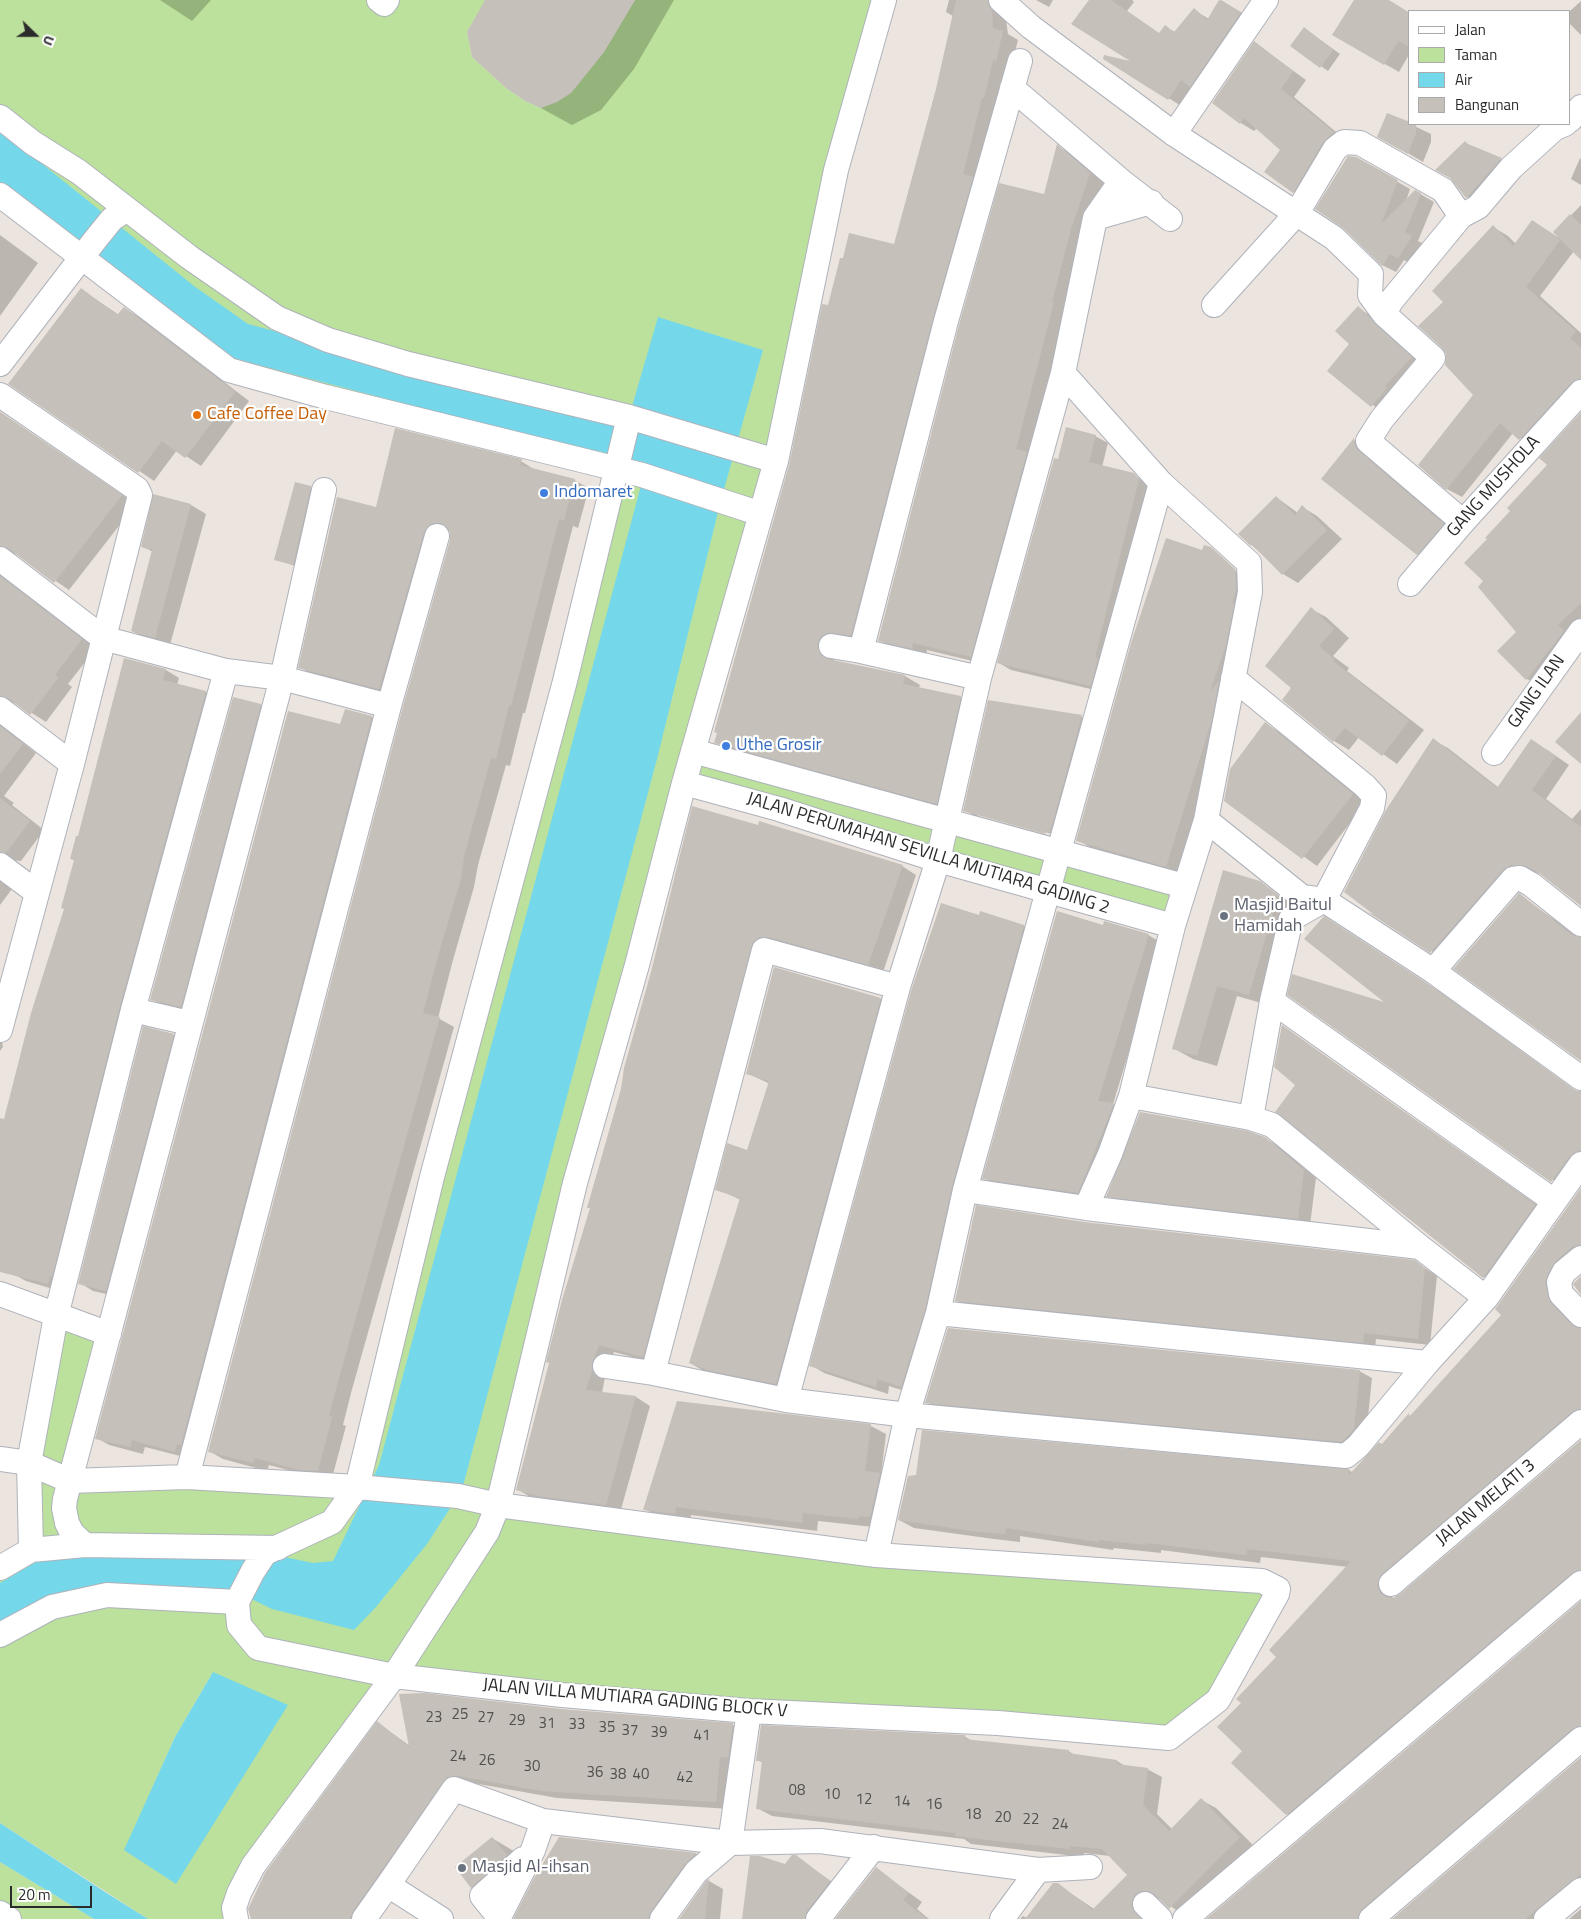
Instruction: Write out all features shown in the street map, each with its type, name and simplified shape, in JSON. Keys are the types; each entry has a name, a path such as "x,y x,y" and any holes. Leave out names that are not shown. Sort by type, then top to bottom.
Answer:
{"street":[{"path":"378,0 384,4 387,0"},
{"path":"236,1919 234,1908 239,1893 254,1866 394,1676 487,1532 498,1505 575,1183 637,965 684,783 776,461 836,170 884,0"},
{"path":"1001,0 1031,27 1174,134 1334,238 1367,268 1372,280 1370,295 1384,314 1433,358 1382,419 1368,441 1463,522"},
{"path":"1174,134 1266,0"},
{"path":"861,650 946,321 1020,61"},
{"path":"1012,88 1121,181 1170,219"},
{"path":"1571,119 1581,107"},
{"path":"0,117 33,143 79,172 126,210 277,318 328,340 408,364 629,417 776,461"},
{"path":"1384,314 1391,301 1461,216 1478,207 1511,168 1556,128 1563,125"},
{"path":"1571,125 1581,135"},
{"path":"1214,304 1296,213 1335,149 1344,142 1360,143 1443,190 1461,216"},
{"path":"786,1400 898,987 938,860 979,678 1063,373 1096,218 1121,181"},
{"path":"0,195 229,370 618,469 761,514"},
{"path":"1096,218 1150,202"},
{"path":"0,364 112,219 126,210"},
{"path":"1063,373 1161,483 1249,563 1250,592 1206,820 1172,926 1131,1096 1110,1154 1086,1208"},
{"name":"GANG MUSHOLA","path":"1410,584 1463,522 1581,392"},
{"path":"0,395 139,492 72,764 0,1028"},
{"path":"0,1635 52,1607 106,1595 237,1602 265,1553 332,1522 357,1487 432,1177 564,681 618,469 629,417"},
{"path":"0,1459 29,1463 70,1481 187,1477 357,1487 458,1496 498,1505 876,1555 907,1415 938,1314 965,1190 1161,483"},
{"path":"85,1545 72,1533 66,1522 64,1508 70,1481 189,1023 282,678 324,490"},
{"path":"187,1477 389,706 438,536"},
{"path":"0,559 102,638 226,670 282,678 389,706"},
{"name":"GANG ILAN","path":"1494,753 1581,631"},
{"path":"831,646 861,650 979,678"},
{"path":"31,1550 29,1463 56,1316 133,1010 226,670"},
{"path":"1233,678 1365,786 1374,796 1372,808 1324,900 1291,920 1272,1001 1252,1118"},
{"path":"0,710 72,764"},
{"path":"693,751 1184,886"},
{"path":"779,809 794,780"},
{"name":"JALAN PERUMAHAN SEVILLA MUTIARA GADING 2","path":"684,783 779,809 938,860 1172,926"},
{"path":"1206,820 1302,897 1324,900 1433,971 1581,1078"},
{"path":"0,866 36,892"},
{"path":"1433,971 1512,880 1520,878 1532,885 1581,924"},
{"path":"653,1373 764,950 898,987"},
{"path":"1272,1001 1554,1201"},
{"path":"133,1010 189,1023"},
{"path":"1131,1096 1252,1118 1272,1125 1420,1247 1486,1298"},
{"path":"605,1366 653,1373 786,1400 907,1415 1346,1456 1358,1446 1426,1363 1486,1298 1581,1164"},
{"path":"965,1190 1086,1208 1420,1247"},
{"path":"1581,1258 1564,1272 1559,1282 1561,1294 1581,1315"},
{"path":"0,1294 109,1334"},
{"path":"938,1314 1426,1363"},
{"name":"JALAN MELATI 3","path":"1391,1584 1581,1422"},
{"path":"0,1568 31,1550 85,1545 278,1548"},
{"name":"JALAN VILLA MUTIARA GADING BLOCK V","path":"237,1602 239,1625 258,1648 394,1676 562,1695 749,1711 998,1723 1169,1738 1218,1700 1278,1589 1274,1585 1262,1581 876,1555"},
{"path":"1185,1919 1581,1583"},
{"path":"662,1919 696,1872 730,1843 749,1711"},
{"path":"1371,1919 1581,1739"},
{"path":"364,1919 454,1790 543,1821 730,1843 820,1841 1038,1870 1090,1868"},
{"path":"499,1918 482,1896 533,1850 543,1821"},
{"path":"818,1919 874,1847"},
{"path":"1002,1919 1038,1870"},
{"path":"388,1885 441,1919"},
{"path":"1546,1919 1581,1890"},
{"path":"0,1913 9,1919"}],"green space":[{"path":"0,0 486,0 467,32 472,57 506,88 525,101 541,108 571,93 604,52 635,0 897,0 848,162 693,751 1184,886 1173,926 684,783 499,1505 1274,1585 1218,1700 1169,1738 394,1676 253,1866 236,1919 148,1919 0,1823 0,1568 31,1550 56,1316 109,1334 70,1480 357,1486 618,469 229,370 0,195","holes":["213,1672 125,1850 175,1737"]},
{"path":"0,1862 94,1919 9,1919 0,1913"}],"water":[{"path":"0,130 194,286 248,324 576,412 629,417 658,317 763,350 721,500 657,759 463,1486 427,1544 376,1607 354,1630 272,1609 241,1594 105,1585 46,1596 0,1624 0,1583 36,1562 103,1551 265,1553 313,1563 333,1561 379,1465 647,463 436,412 232,358 0,182"},
{"path":"213,1672 288,1705 176,1884 124,1850 175,1737"},
{"path":"0,1823 148,1919 94,1919 0,1862"}],"building":[{"path":"485,0 635,0 604,52 571,93 557,102 541,108 525,101 506,88 472,57 467,32"},
{"path":"956,0 988,0 992,10 993,28 1003,31 996,61 993,60 984,98 982,97 963,174 973,177 933,318 851,635 827,633 821,637 817,644 822,656 828,659 905,675 903,684 961,696 937,804 714,743 717,733 714,732 789,465 822,304 828,305 840,258 843,258 849,233 894,244 936,89"},
{"path":"1089,0 1111,0 1159,33 1165,25 1174,32 1194,8 1207,20 1219,0 1241,12 1190,87 1181,80 1168,100 1103,59 1104,55 1130,61 1071,24"},
{"path":"1354,0 1389,0 1408,12 1408,46 1398,41 1384,65 1332,35"},
{"path":"1304,27 1333,50 1320,68 1290,46"},
{"path":"1254,41 1293,71 1281,89 1334,132 1323,142 1293,193 1264,172 1280,150 1244,118 1240,124 1212,103"},
{"path":"1387,113 1408,121 1408,125 1416,125 1416,133 1408,154 1377,137"},
{"path":"1465,141 1502,158 1466,198 1450,178 1435,170"},
{"path":"1057,144 1090,173 1071,229 1052,302 1054,302 1016,449 1027,452 971,657 913,643 912,649 878,641 959,325 999,183 1044,194"},
{"path":"1348,156 1356,157 1398,180 1381,224 1415,190 1421,193 1405,232 1412,236 1398,258 1390,254 1382,266 1343,228 1315,209"},
{"path":"1570,214 1581,225 1581,260 1553,232"},
{"path":"1532,220 1560,240 1526,287 1576,331 1570,338 1581,348 1581,379 1571,383 1519,440 1500,423 1446,490 1418,465 1473,395 1445,365 1446,354 1442,348 1418,326 1443,302 1432,291 1493,225 1513,246"},
{"path":"81,288 117,315 124,307 235,392 185,458 162,441 138,473 8,384"},
{"path":"1358,306 1412,357 1385,386 1387,388 1371,407 1327,371 1349,344 1335,331"},
{"path":"0,412 122,495 54,583 8,548 0,546"},
{"path":"1581,412 1581,603 1558,625 1564,631 1526,680 1497,651 1516,632 1478,587 1483,581 1464,563 1510,511 1507,508 1547,465 1539,458"},
{"path":"1066,427 1096,435 1089,462 1134,473 1139,479 1095,657 1098,658 1091,686 997,663 1054,458 1058,459"},
{"path":"395,428 522,459 520,465 575,479 564,520 559,519 511,706 509,705 496,759 491,758 464,856 461,879 423,1013 440,1017 337,1385 329,1416 332,1417 318,1471 299,1470 255,1458 253,1463 208,1452 402,710 450,540 450,532 441,523 433,523 424,532 379,689 298,668 337,497 376,507"},
{"path":"1354,438 1355,446 1359,451 1444,524 1417,555 1321,479"},
{"path":"295,482 311,486 293,565 274,560"},
{"path":"153,494 191,504 155,638 131,631 153,546 150,550 141,547"},
{"path":"1276,496 1295,515 1302,505 1327,530 1282,575 1252,544 1251,546 1238,534"},
{"path":"1166,538 1202,550 1204,545 1211,547 1235,569 1236,590 1226,645 1210,691 1219,681 1212,719 1166,867 1076,841 1131,643"},
{"path":"0,576 82,639 55,675 58,678 30,715 8,698 0,696"},
{"path":"1311,607 1334,629 1319,646 1334,659 1333,661 1409,721 1382,756 1345,728 1333,742 1282,700 1291,688 1265,666"},
{"path":"124,658 166,669 163,680 206,691 120,1006 52,1277 50,1276 48,1284 0,1272 0,1118 4,1119 31,1013 64,909 61,908 74,860 70,859 76,836 78,836"},
{"path":"233,697 261,704 181,1007 150,1000"},
{"path":"988,700 1082,715 1050,832 1046,831 1045,834 963,811"},
{"path":"345,709 372,716 181,1445 177,1444 175,1452 132,1440 130,1447 95,1439 288,711 340,724"},
{"path":"1581,712 1581,764 1555,742"},
{"path":"1265,722 1353,794 1302,859 1224,801 1230,769"},
{"path":"0,726 23,744 0,774"},
{"path":"1433,738 1497,788 1531,739 1556,756 1532,790 1581,827 1581,906 1539,873 1526,866 1511,865 1503,870 1430,953 1368,912 1373,914 1344,892 1386,810"},
{"path":"0,798 30,821 6,853 0,852"},
{"path":"692,806 758,825 759,821 903,865 868,965 768,937 760,937 754,941 643,1357 599,1345 592,1364 586,1390 636,1396 606,1505 537,1496 516,1490 549,1363 546,1362 562,1300 590,1208 587,1208 621,1089 624,1068 651,972"},
{"path":"1223,870 1260,881 1278,895 1249,995 1217,986 1197,1056 1172,1049"},
{"path":"1519,893 1572,935 1581,937 1581,1061 1453,969"},
{"path":"941,903 979,915 980,911 1024,925 952,1186 925,1310 901,1387 877,1379 876,1387 809,1366 911,991"},
{"path":"1057,911 1103,925 1104,921 1149,934 1098,1101 1114,1103 1078,1193 982,1179"},
{"path":"1324,916 1425,982 1573,1089 1581,1092 1581,1150 1570,1156 1551,1182 1287,995 1292,974 1384,1002 1304,939"},
{"path":"774,967 881,998 776,1384 711,1371 689,1363 740,1198 715,1190 727,1143 747,1150 769,1081 746,1074"},
{"path":"1282,1025 1535,1205 1483,1278 1275,1112 1295,1085 1274,1067"},
{"path":"143,1026 174,1034 106,1291 78,1284"},
{"path":"1140,1112 1248,1131 1265,1137 1304,1170 1298,1219 1106,1197"},
{"path":"1581,1188 1581,1245 1572,1247 1555,1262 1545,1284 1551,1303 1571,1324 1581,1328 1581,1409 1572,1412 1382,1574 1377,1586 1380,1593 1386,1597 1393,1598 1400,1594 1581,1440 1581,1570 1572,1573 1286,1815 1231,1763 1242,1751 1217,1727 1241,1703 1236,1699 1276,1657 1269,1650 1351,1561 1247,1549 1246,1555 1147,1543 1146,1545 1099,1540 1099,1542 1006,1528 1005,1534 978,1532 898,1520 908,1476 916,1475 922,1430 1349,1469 1349,1475 1379,1442 1381,1445 1409,1413 1409,1417 1501,1315 1495,1309"},
{"path":"976,1205 1084,1222 1415,1260 1425,1268 1418,1339 1364,1333 1363,1343 955,1301"},
{"path":"1581,1276 1581,1295 1573,1284"},
{"path":"948,1328 1360,1370 1354,1429 1342,1442 925,1403"},
{"path":"677,1401 871,1424 865,1471 880,1473 870,1517 859,1516 858,1519 803,1513 802,1523 676,1507 675,1514 643,1510"},
{"path":"1581,1601 1581,1726 1572,1729 1362,1909 1358,1919 1206,1919"},
{"path":"425,1693 561,1709 733,1723 728,1758 720,1757 716,1802 542,1791 458,1776 447,1777 353,1911 350,1919 251,1919 248,1909 265,1873 377,1721 409,1747 399,1694"},
{"path":"761,1725 965,1735 964,1739 1069,1750 1068,1753 1117,1760 1117,1764 1148,1768 1143,1805 1169,1831 1201,1798 1240,1837 1169,1909 1154,1894 1142,1891 1135,1895 1132,1901 1132,1908 1141,1919 1025,1919 1053,1883 1058,1883 1092,1910 1127,1875 1102,1849 1070,1846 1070,1849 988,1840 955,1836 956,1833 756,1809 762,1761 756,1761"},
{"path":"1581,1757 1581,1874 1525,1919 1392,1919"},
{"name":"Masjid Al-ihsan","path":"492,1837 507,1855 471,1888 455,1867"},
{"path":"559,1837 697,1853 685,1864 651,1911 648,1919 513,1919 533,1880"},
{"path":"792,1855 796,1855 830,1881 807,1911 805,1919 742,1919 750,1856 760,1856 785,1864"},
{"path":"876,1867 909,1893 903,1900 927,1919 835,1919"},
{"path":"709,1879 705,1919 679,1919 706,1881"}],"place":[{"name":"Cafe Coffee Day","path":"197,415"},
{"name":"Indomaret","path":"544,493"},
{"name":"Uthe Grosir","path":"726,746"},
{"name":"Masjid Baitul Hamidah","path":"1224,916"},
{"name":"Masjid Al-ihsan","path":"462,1868"}]}
